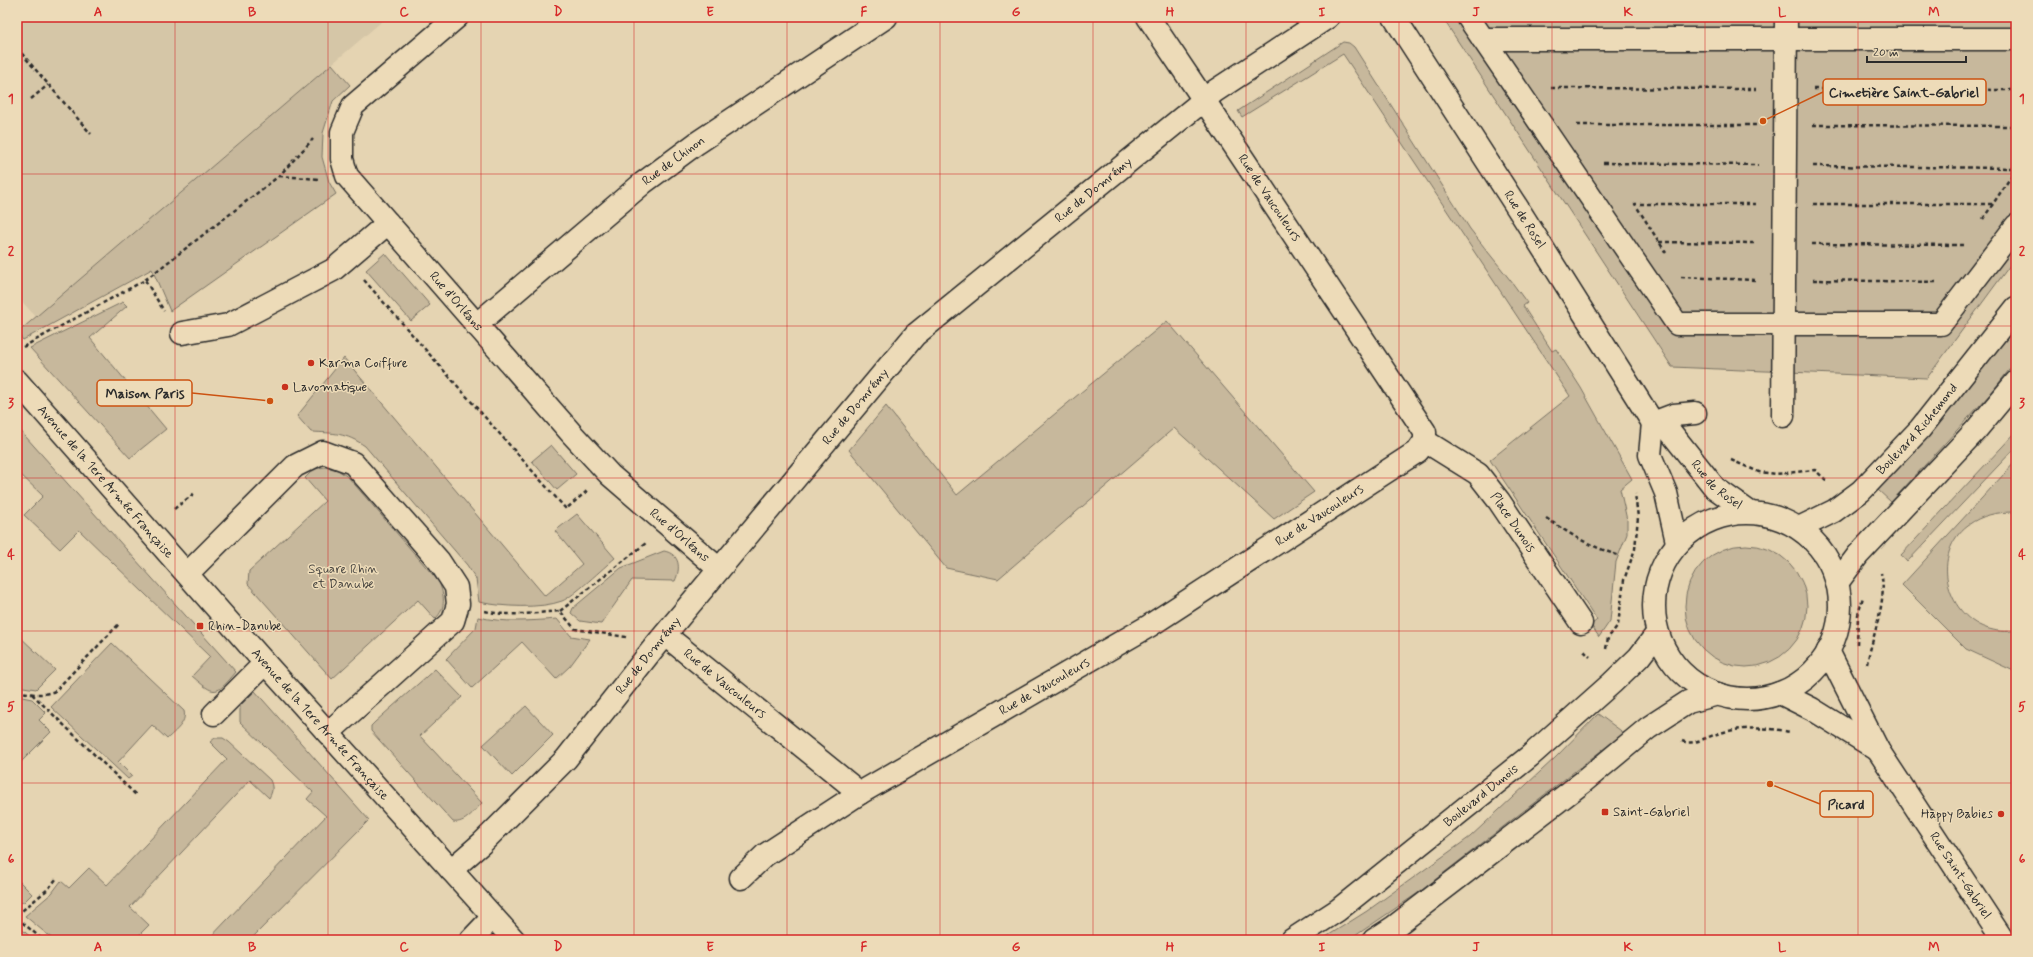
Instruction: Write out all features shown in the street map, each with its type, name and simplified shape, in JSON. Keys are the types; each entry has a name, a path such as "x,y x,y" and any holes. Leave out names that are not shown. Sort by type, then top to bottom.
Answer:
{"street":[{"name":"Rue d'Orléans","path":"457,17 354,106 342,132 342,159 347,176 610,475 719,569"},
{"name":"Rue de Chinon","path":"476,324 643,184 697,143 886,17"},
{"path":"1148,17 1204,100"},
{"name":"Rue de Domrémy","path":"451,870 482,842 566,759 719,569 915,336 1204,100 1328,17"},
{"name":"Rue de Rosel","path":"1394,17 1522,215 1653,423 1669,430 1714,488 1749,512"},
{"path":"1468,17 1677,324 1941,324 2016,226"},
{"path":"1783,416 1785,324 1786,17"},
{"path":"1483,39 2016,39"},
{"name":"Rue de Vaucouleurs","path":"740,878 765,855 860,793 1149,626 1418,451 1425,441 1425,432 1204,100"},
{"path":"182,333 228,325 333,270 388,223"},
{"name":"Boulevard Richemond","path":"1799,528 1834,510 1861,491 1920,429 2016,308"},
{"name":"Avenue de la 1ere Armée Française","path":"17,381 265,663 514,940"},
{"path":"1837,583 1858,555 1976,430 2016,382"},
{"path":"1677,542 1666,493 1650,455 1653,423 1674,415 1695,413"},
{"name":"Place Dunois","path":"1425,441 1478,474 1499,501 1581,623"},
{"path":"187,574 295,466 323,452 353,463 439,561 456,587 458,604 453,621 328,733"},
{"path":"1749,512 1774,517 1799,528 1821,549 1833,570 1837,583 1838,628 1828,651 1818,665 1806,677 1780,693 1750,699 1718,694 1695,683 1676,666 1656,635 1654,604 1656,586 1666,558 1677,542 1707,522 1720,517 1749,512"},
{"name":"Rue de Vaucouleurs","path":"665,635 860,793"},
{"name":"Boulevard Dunois","path":"1292,940 1338,910 1530,756 1612,683 1639,656 1656,635"},
{"name":"Rue Saint-Gabriel","path":"1828,651 1878,750 2002,940"},
{"path":"214,714 265,663"},
{"name":"Rue Saint-Gabriel","path":"1780,693 1812,709 1878,750"},
{"path":"1374,940 1394,927 1583,782 1648,728 1688,702 1718,694"},
{"path":"471,940 493,917"}],"path":[{"path":"17,48 90,134"},
{"path":"31,99 48,85"},
{"path":"23,347 145,280 279,176 314,137 320,138"},
{"path":"279,176 322,179"},
{"path":"346,259 566,509 592,487"},
{"path":"145,280 165,312 182,333"},
{"path":"1725,457 1743,467 1759,472 1776,474 1815,470 1830,485"},
{"path":"1610,654 1606,649 1606,644 1618,625 1624,580 1635,549 1638,517 1634,496 1639,491"},
{"path":"174,510 196,492"},
{"path":"1542,515 1580,540 1596,548 1620,556"},
{"path":"481,610 493,613 517,614 560,611 648,541"},
{"path":"1866,668 1884,584 1880,569 1876,574"},
{"path":"1857,645 1858,615 1864,595"},
{"path":"560,611 575,629 627,637"},
{"path":"17,691 32,694 43,694 55,690 119,624"},
{"path":"1582,649 1590,656"},
{"path":"32,694 136,795"},
{"path":"1676,744 1681,740 1692,743 1719,733 1738,730 1778,730 1797,733"},
{"path":"17,915 48,889 58,878"},
{"path":"17,918 43,940"}],"shaded area":[{"path":"17,17 387,17 36,317 17,296"}],"green space":[{"path":"1442,17 2016,17 2016,257 1927,378 1672,367"},
{"path":"1343,42 1349,43 1354,47 1470,229 1527,303 1523,306 1552,351 1556,349 1581,388 1632,479 1620,489 1627,520 1627,534 1616,562 1610,621 1599,637 1591,625 1597,620 1490,460 1570,396 1343,54 1242,117 1238,111"},
{"path":"332,64 350,85 333,101 323,133 322,157 329,182 336,194 170,311 152,269 23,340 17,333"},
{"path":"385,253 430,305 411,321 366,270"},
{"path":"123,302 127,306 90,338 166,429 130,458 30,348"},
{"path":"1167,321 1314,492 1274,519 1174,428 998,579 946,568 849,450 886,406 957,495"},
{"path":"2016,323 2016,361 1991,393 1891,502 1878,490 1959,399"},
{"path":"344,358 545,596 582,564 555,531 577,514 615,558 581,588 562,601 553,604 521,606 479,602 476,579 467,565 365,446 352,438 340,434 311,432 297,416"},
{"path":"17,427 236,672 224,686 219,689 211,690 192,676 210,657 79,530 60,549 24,515 43,496 17,471"},
{"path":"2016,432 2016,447 1907,562 1901,555"},
{"path":"551,445 576,474 557,490 532,461"},
{"path":"2016,461 2016,540 2012,539 2014,512 1996,513 1984,516 1968,525 1956,537 1949,551 1947,566 1948,582 1953,597 1961,610 1972,621 1993,630 2016,630 2016,672 1966,649 1902,585"},
{"name":"Square Rhin et Danube","path":"325,467 338,470 349,478 439,582 443,597 443,606 439,615 435,619 418,600 332,679 248,584 249,571 325,501 305,478 314,469"},
{"path":"1746,545 1769,550 1789,563 1802,583 1807,606 1802,629 1789,649 1769,662 1746,667 1723,662 1703,649 1690,629 1685,606 1690,583 1703,563 1723,550"},
{"path":"664,551 673,555 678,562 678,571 675,581 632,580 601,624 580,621 571,613 573,608 621,568"},
{"path":"478,617 507,621 557,619 571,636 590,639 570,666 556,679 522,642 472,688 446,659 476,628"},
{"path":"17,634 55,670 36,689 17,686"},
{"path":"112,643 184,711 184,719 182,723 167,739 152,725 118,762 132,776 128,779 51,707"},
{"path":"435,669 462,697 420,736 482,803 469,816 457,822 453,822 371,731 371,726 375,722"},
{"path":"255,691 369,820 250,940 208,940 326,816 307,799 313,792 240,722 240,706"},
{"path":"17,696 32,699 46,713 39,720 51,732 17,766"},
{"path":"526,706 553,735 512,776 483,745"},
{"path":"1598,714 1624,733 1418,893 1349,940 1321,940 1367,911 1470,837 1555,758"},
{"path":"215,738 223,738 229,742 270,780 272,791 269,798 250,780 130,907 149,925 134,940 54,940 25,916 52,893 61,881 69,888 89,868 107,885 227,759 210,742"},
{"path":"17,879 32,894 24,902 17,903"},
{"path":"17,925 34,940 17,940"}],"place":[{"name":"Cimetière Saint-Gabriel","path":"1763,121"},
{"name":"Karma Coiffure","path":"311,363"},
{"name":"Lavomatique","path":"285,387"},
{"name":"Maison Paris","path":"270,401"},
{"name":"Rhin-Danube","path":"200,626"},
{"name":"Picard","path":"1770,784"},
{"name":"Saint-Gabriel","path":"1605,812"},
{"name":"Happy Babies","path":"2001,814"}]}
